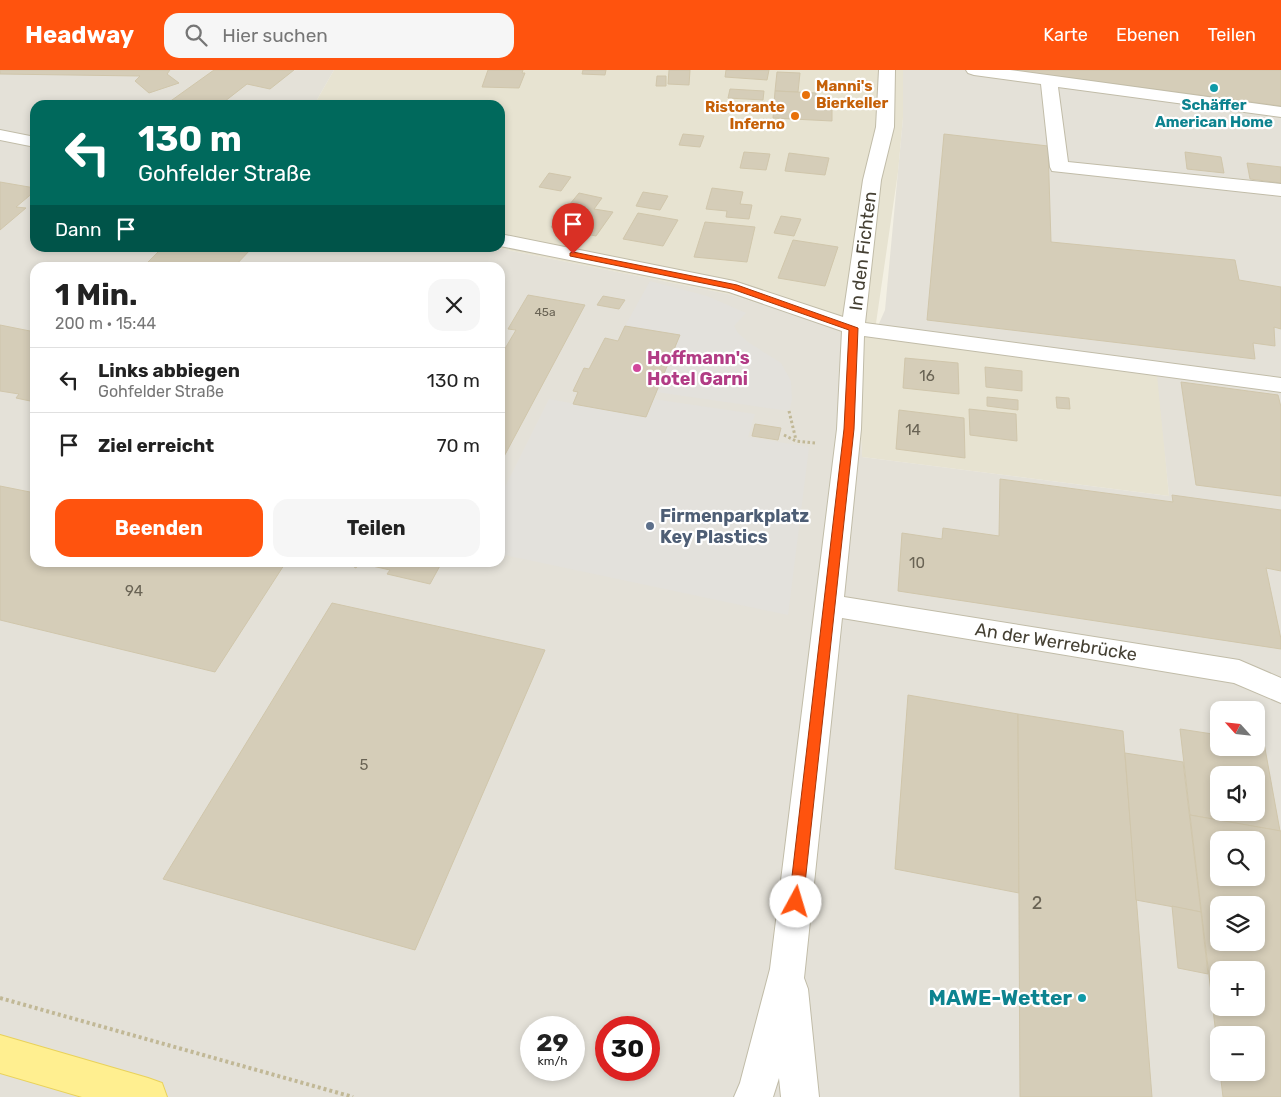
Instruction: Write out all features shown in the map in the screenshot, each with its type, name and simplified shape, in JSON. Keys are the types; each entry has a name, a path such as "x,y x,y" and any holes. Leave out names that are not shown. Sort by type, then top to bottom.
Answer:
{"main road":[{"path":"0,1054 148,1097"}],"street":[{"name":"In den Fichten","path":"753,1097 757,1090 788,969 849,429 854,328 872,180 885,127 887,70"},
{"path":"974,70 1281,112"},
{"path":"1049,80 1060,167 1281,190"},
{"path":"0,135 30,141"},
{"path":"505,241 734,287 854,328 1281,385"},
{"name":"An der Werrebrücke","path":"828,605 1239,672 1281,691"},
{"name":"In den Fichten","path":"788,969 800,1097"}],"path":[{"path":"789,411 796,441"},
{"path":"0,998 353,1097"}],"shaded area":[{"path":"0,70 334,70 317,100 30,100 30,252 505,252 505,250 728,294 856,333 862,457 1169,496 1157,376 873,337 885,310 903,118 903,70 1281,70 1281,1097 0,1097"},
{"path":"334,70 903,70 903,118 898,172 874,337 1158,376 1169,496 862,457 856,333 728,294 505,250 505,100 317,100"},
{"path":"650,281 707,296 746,313 734,326 738,333 748,342 781,363 791,381 792,399 789,411 656,392 680,335 625,326"},
{"name":"Firmenparkplatz Key Plastics","path":"549,399 646,417 653,399 755,414 748,437 809,447 788,615 505,555 505,487"}],"building":[{"path":"0,70 170,70 167,74 179,83 149,93 135,81 140,76 0,74"},
{"path":"214,70 294,70 270,89 247,84 226,100 172,100"},
{"path":"488,70 523,70 522,73 525,73 519,88 482,87"},
{"path":"583,70 606,70 605,75 582,74"},
{"path":"669,70 690,70 689,85 668,84"},
{"path":"726,70 769,70 767,80 725,77"},
{"name":"Schäffer American Home","path":"1011,70 1281,70 1281,106"},
{"path":"777,72 800,73 798,92 775,91"},
{"path":"657,76 666,76 666,86 656,86"},
{"path":"730,89 764,91 763,100 728,98"},
{"path":"775,91 816,93 815,106 832,107 832,121 773,118"},
{"path":"683,134 704,136 700,147 679,145"},
{"path":"944,134 1048,146 1051,242 1235,260 1239,280 1281,287 1281,329 1274,327 1275,346 1253,343 1255,359 927,320"},
{"path":"744,152 770,154 766,170 740,168"},
{"path":"1185,152 1221,157 1224,173 1187,169"},
{"path":"789,153 829,158 825,175 785,171"},
{"path":"1247,163 1281,167 1281,183 1250,179"},
{"path":"549,173 571,177 561,191 539,187"},
{"path":"0,182 30,187 30,195 16,207 26,208 0,230"},
{"path":"712,188 743,192 740,204 752,205 749,219 726,217 727,211 706,209"},
{"path":"643,192 668,196 660,210 636,206"},
{"path":"579,193 602,198 594,209 613,212 596,236 551,227"},
{"path":"638,213 678,220 663,246 623,239"},
{"path":"781,216 801,219 794,236 774,233"},
{"path":"705,222 755,227 747,262 694,257"},
{"path":"793,240 838,247 825,286 778,278"},
{"path":"158,252 248,252 239,262 148,262"},
{"path":"528,295 585,305 505,455 505,349 516,330 508,329"},
{"path":"603,296 625,300 619,309 597,305"},
{"path":"0,325 30,331 30,401 16,398 19,394 0,391"},
{"path":"625,326 680,335 646,417 573,404 578,392 573,391 584,368 589,369 605,338 618,341"},
{"path":"905,358 958,363 959,394 903,388"},
{"path":"985,367 1022,371 1022,391 986,387"},
{"path":"1181,382 1278,395 1281,407 1281,496 1196,485"},
{"path":"987,397 1018,400 1018,410 987,406"},
{"path":"1056,397 1069,398 1070,409 1057,408"},
{"path":"969,409 1016,414 1017,441 970,435"},
{"path":"899,410 964,418 965,458 896,449"},
{"path":"755,424 781,428 778,440 752,436"},
{"path":"1000,479 1173,502 1172,495 1281,510 1281,571 1266,568 1281,639 1281,649 898,591 902,533 942,539 943,528 999,536"},
{"path":"0,486 30,492 30,567 283,567 215,672 0,620"},
{"path":"377,567 439,567 430,584 387,574 390,570"},
{"path":"332,603 545,650 415,950 163,879"},
{"path":"908,695 1018,714 1019,893 895,869"},
{"name":"MAWE-Wetter","path":"1018,714 1123,731 1152,1097 1020,1097"},
{"path":"1180,729 1210,734 1210,756 1265,756 1265,748 1280,831 1224,821 1265,821 1265,766 1210,766 1210,819 1190,815"},
{"path":"1125,753 1183,762 1201,912 1136,900"},
{"path":"1190,815 1210,819 1210,821 1224,821 1281,831 1281,1097 1223,1097 1221,1081 1265,1081 1265,1026 1215,1026 1214,1016 1265,1016 1265,961 1210,961 1210,984"},
{"path":"1172,906 1201,912 1208,974 1178,968"}],"place":[{"name":"Schäffer American Home","path":"1214,88"},
{"name":"Manni's Bierkeller","path":"806,95"},
{"name":"Ristorante Inferno","path":"795,116"},
{"name":"Hoffmann's Hotel Garni","path":"637,368"},
{"name":"Firmenparkplatz Key Plastics","path":"650,526"},
{"name":"MAWE-Wetter","path":"1082,998"}],"route":[{"path":"573,254 734,287 854,328 849,429 796,902"}]}
